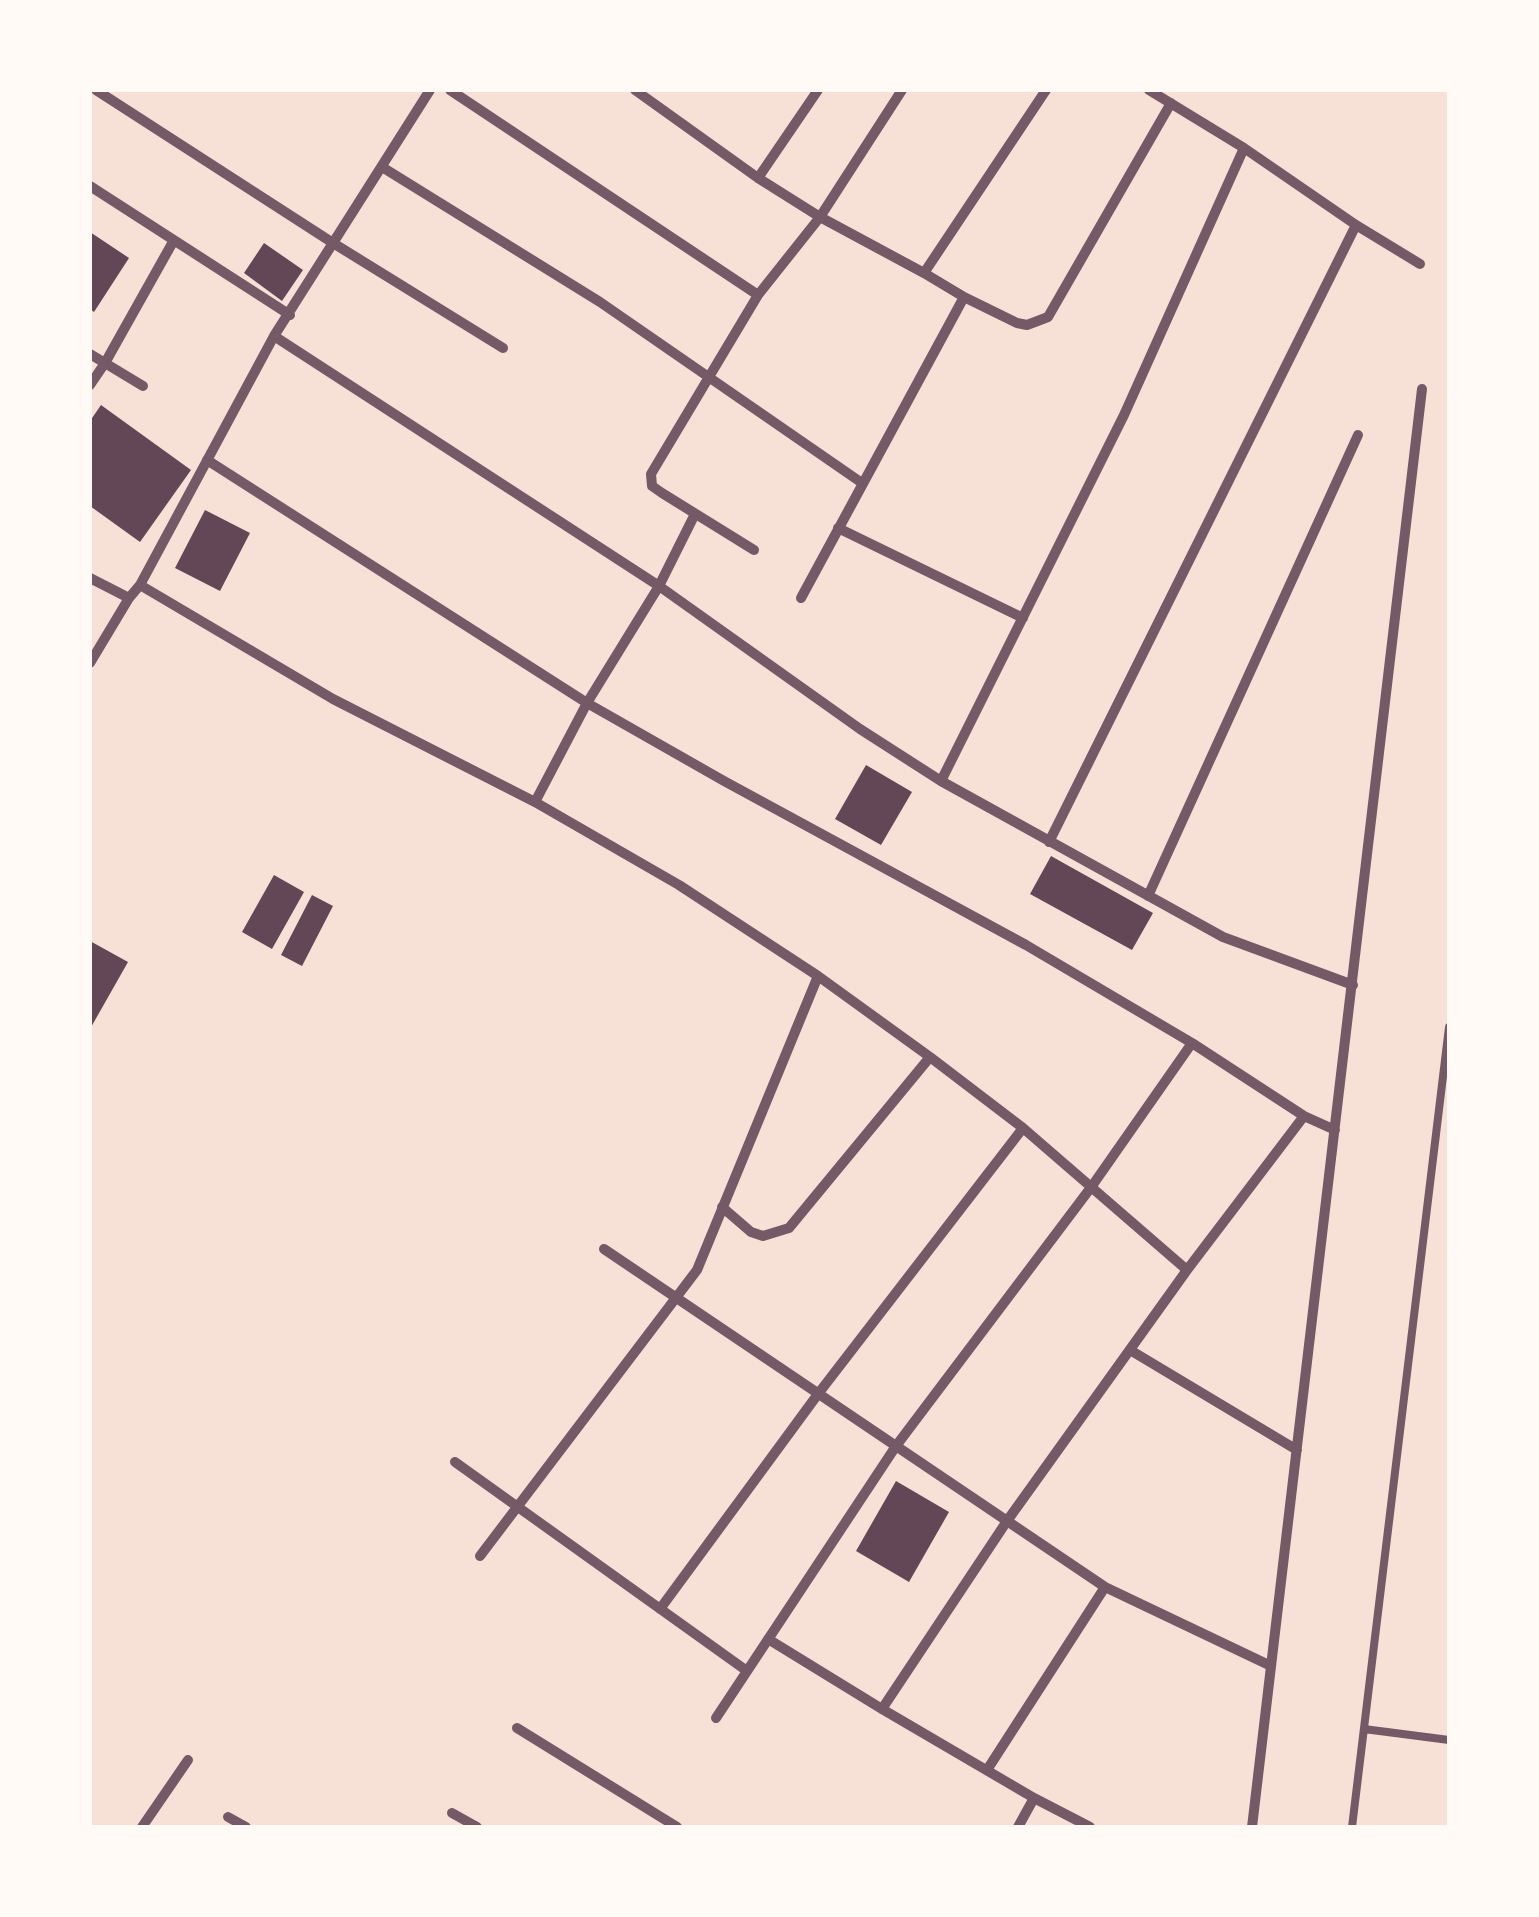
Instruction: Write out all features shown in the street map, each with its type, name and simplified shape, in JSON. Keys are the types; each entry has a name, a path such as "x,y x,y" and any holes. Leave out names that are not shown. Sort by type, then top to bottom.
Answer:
{"street":[{"path":"96,90 504,348"},
{"path":"90,663 140,585 274,336 430,90"},
{"path":"450,90 758,296"},
{"path":"634,90 820,217 964,297 1026,325 1048,317 1171,104"},
{"path":"758,178 818,90"},
{"path":"754,550 652,486 651,474 758,296 820,217 902,90"},
{"path":"924,272 1046,90"},
{"path":"1149,90 1420,264"},
{"path":"941,781 1124,415 1244,148"},
{"path":"382,166 600,302 862,483"},
{"path":"90,186 290,314"},
{"path":"1049,842 1356,225"},
{"path":"90,385 174,240"},
{"path":"801,598 964,297"},
{"path":"274,336 658,586 860,729 941,781 1224,937 1353,985"},
{"path":"90,354 143,386"},
{"path":"1252,1827 1422,390"},
{"path":"1148,896 1358,435"},
{"path":"207,460 588,703 1026,945 1192,1043 1304,1116 1335,1130"},
{"path":"535,802 695,514"},
{"path":"838,528 1022,618"},
{"path":"90,578 130,598"},
{"path":"140,585 333,699 535,802 678,886 818,976 1023,1128 1186,1270"},
{"path":"480,1556 697,1270 818,976"},
{"path":"716,1718 896,1446 1092,1186 1192,1043"},
{"path":"722,1207 750,1232 763,1236 788,1228 930,1057"},
{"path":"882,1709 1008,1521 1186,1270 1304,1116"},
{"path":"660,1608 818,1394 1023,1128"},
{"path":"604,1249 1104,1587 1272,1666"},
{"path":"1130,1350 1298,1450"},
{"path":"455,1462 747,1671"},
{"path":"987,1770 1104,1587"},
{"path":"768,1638 882,1709 1090,1827"},
{"path":"518,1728 677,1827"},
{"path":"142,1827 188,1760"},
{"path":"1018,1827 1034,1798"},
{"path":"452,1813 477,1827"},
{"path":"228,1817 246,1827"}],"lane":[{"path":"1352,1827 1449,1028"},
{"path":"1364,1729 1449,1740"}],"building":[{"path":"90,232 129,258 94,312 90,309"},
{"path":"264,243 303,270 282,301 244,273"},
{"path":"101,405 191,470 140,542 90,506 90,421"},
{"path":"205,510 250,533 220,591 175,568"},
{"path":"866,765 912,792 881,845 835,819"},
{"path":"1051,856 1153,913 1132,950 1030,894"},
{"path":"274,875 304,892 272,949 242,932"},
{"path":"312,895 333,906 302,966 281,955"},
{"path":"90,941 128,962 90,1029"},
{"path":"896,1481 949,1512 909,1582 856,1551"}]}
